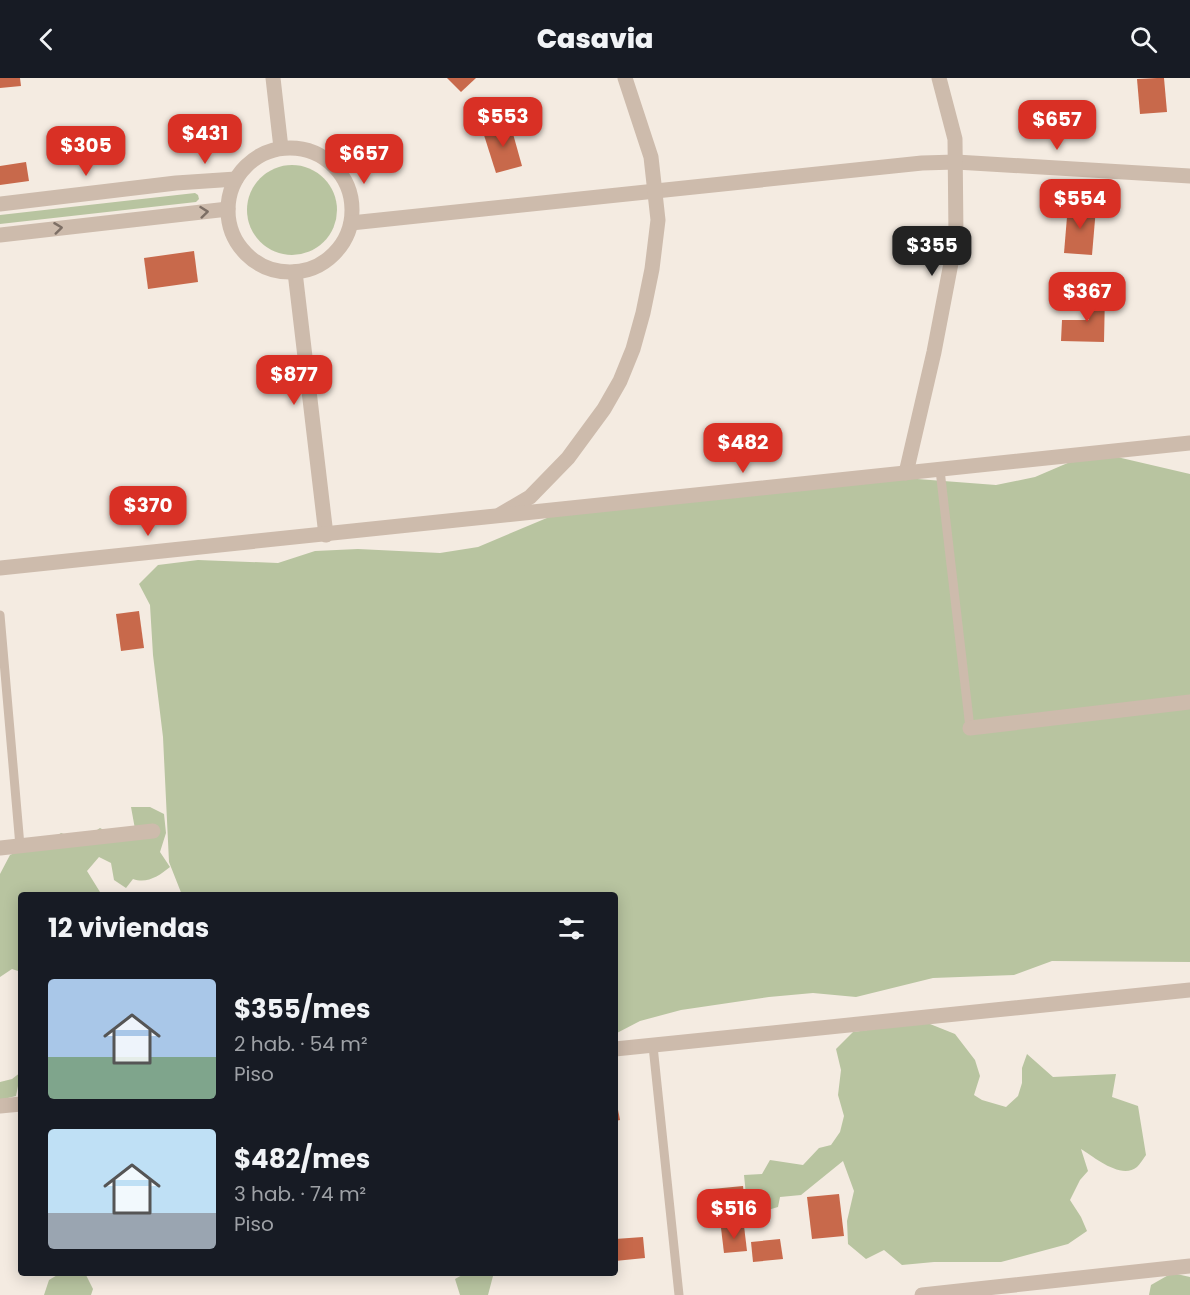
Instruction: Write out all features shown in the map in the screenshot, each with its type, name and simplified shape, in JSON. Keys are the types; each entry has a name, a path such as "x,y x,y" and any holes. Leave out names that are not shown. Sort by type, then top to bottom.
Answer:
{"street":[{"path":"273,78 281,148"},
{"path":"496,517 530,497 568,458 604,409 620,381 644,313 658,220 657,191 651,157 625,78"},
{"path":"906,473 934,352 956,237 955,139 939,78"},
{"path":"281,148 301,149 320,155 336,168 347,184 353,204 351,223 344,242 332,257 315,268 295,272 274,270 256,262 248,255 241,248 231,230 228,209 236,179 248,164 263,154 281,148"},
{"path":"351,223 922,162 1190,176"},
{"path":"0,204 176,183 236,179"},
{"path":"0,235 228,209"},
{"path":"295,272 326,535"},
{"path":"0,568 1190,443"},
{"path":"970,728 1190,702"},
{"path":"0,848 153,831"},
{"path":"618,1049 1190,990"},
{"path":"0,1106 18,1104"},
{"path":"922,1295 967,1293 1190,1266"}],"lane":[{"path":"940,470 970,728"},
{"path":"0,615 20,846"},
{"path":"653,1046 679,1295"}],"green space":[{"path":"292,165 317,173 329,185 337,210 329,235 317,247 292,255 267,247 255,235 247,210 255,185 267,173"},
{"path":"195,193 199,199 196,202 0,224 0,215"},
{"path":"1117,457 1190,474 1190,962 1052,961 1014,975 933,978 856,997 813,993 681,1010 640,1021 618,1032 618,892 181,892 169,862 163,737 153,655 150,605 139,584 158,565 198,560 278,563 315,551 358,549 440,553 478,547 554,515 878,476 996,485 1035,477 1077,459"},
{"path":"131,807 150,807 164,814 166,833 160,852 170,867 148,880 133,879 126,888 114,880 111,863 99,857 87,871 100,892 18,892 18,971 12,969 0,977 0,874 10,855 27,847 38,849 61,833 82,840 100,828 124,841 135,829"},
{"path":"925,1022 955,1034 975,1060 980,1076 974,1095 982,1100 1006,1107 1018,1096 1022,1083 1022,1068 1027,1054 1053,1077 1116,1074 1112,1097 1138,1106 1146,1155 1137,1167 1123,1171 1100,1162 1081,1149 1088,1171 1080,1180 1070,1200 1087,1231 1068,1244 1001,1262 934,1262 902,1265 884,1250 866,1259 848,1244 847,1221 854,1191 843,1161 801,1195 780,1197 778,1207 761,1212 747,1205 744,1175 762,1174 770,1160 803,1165 819,1148 831,1145 840,1132 844,1116 838,1095 841,1070 836,1049 853,1032"},
{"path":"18,1074 16,1096 0,1100 0,1082 12,1079"},
{"path":"1172,1273 1190,1277 1190,1295 1149,1295 1151,1285"},
{"path":"56,1276 86,1276 93,1289 91,1295 44,1295 49,1280"},
{"path":"460,1276 493,1276 488,1295 460,1295 455,1279"}],"building":[{"path":"0,78 20,78 21,86 0,88"},
{"path":"447,78 476,78 461,92"},
{"path":"1164,78 1167,112 1140,114 1137,79"},
{"path":"510,123 522,166 496,173 483,132"},
{"path":"26,162 29,181 0,185 0,166"},
{"path":"1068,205 1096,208 1092,255 1064,253"},
{"path":"194,251 198,282 148,289 144,258"},
{"path":"1090,292 1105,293 1104,342 1061,341 1062,320 1089,320"},
{"path":"139,611 144,648 121,651 116,614"},
{"path":"743,1186 745,1206 714,1209 712,1189"},
{"path":"839,1194 844,1236 812,1239 807,1197"},
{"path":"744,1226 747,1251 724,1253 721,1228"},
{"path":"643,1237 645,1258 618,1261 618,1239"},
{"path":"780,1239 783,1259 753,1262 751,1242"}]}
